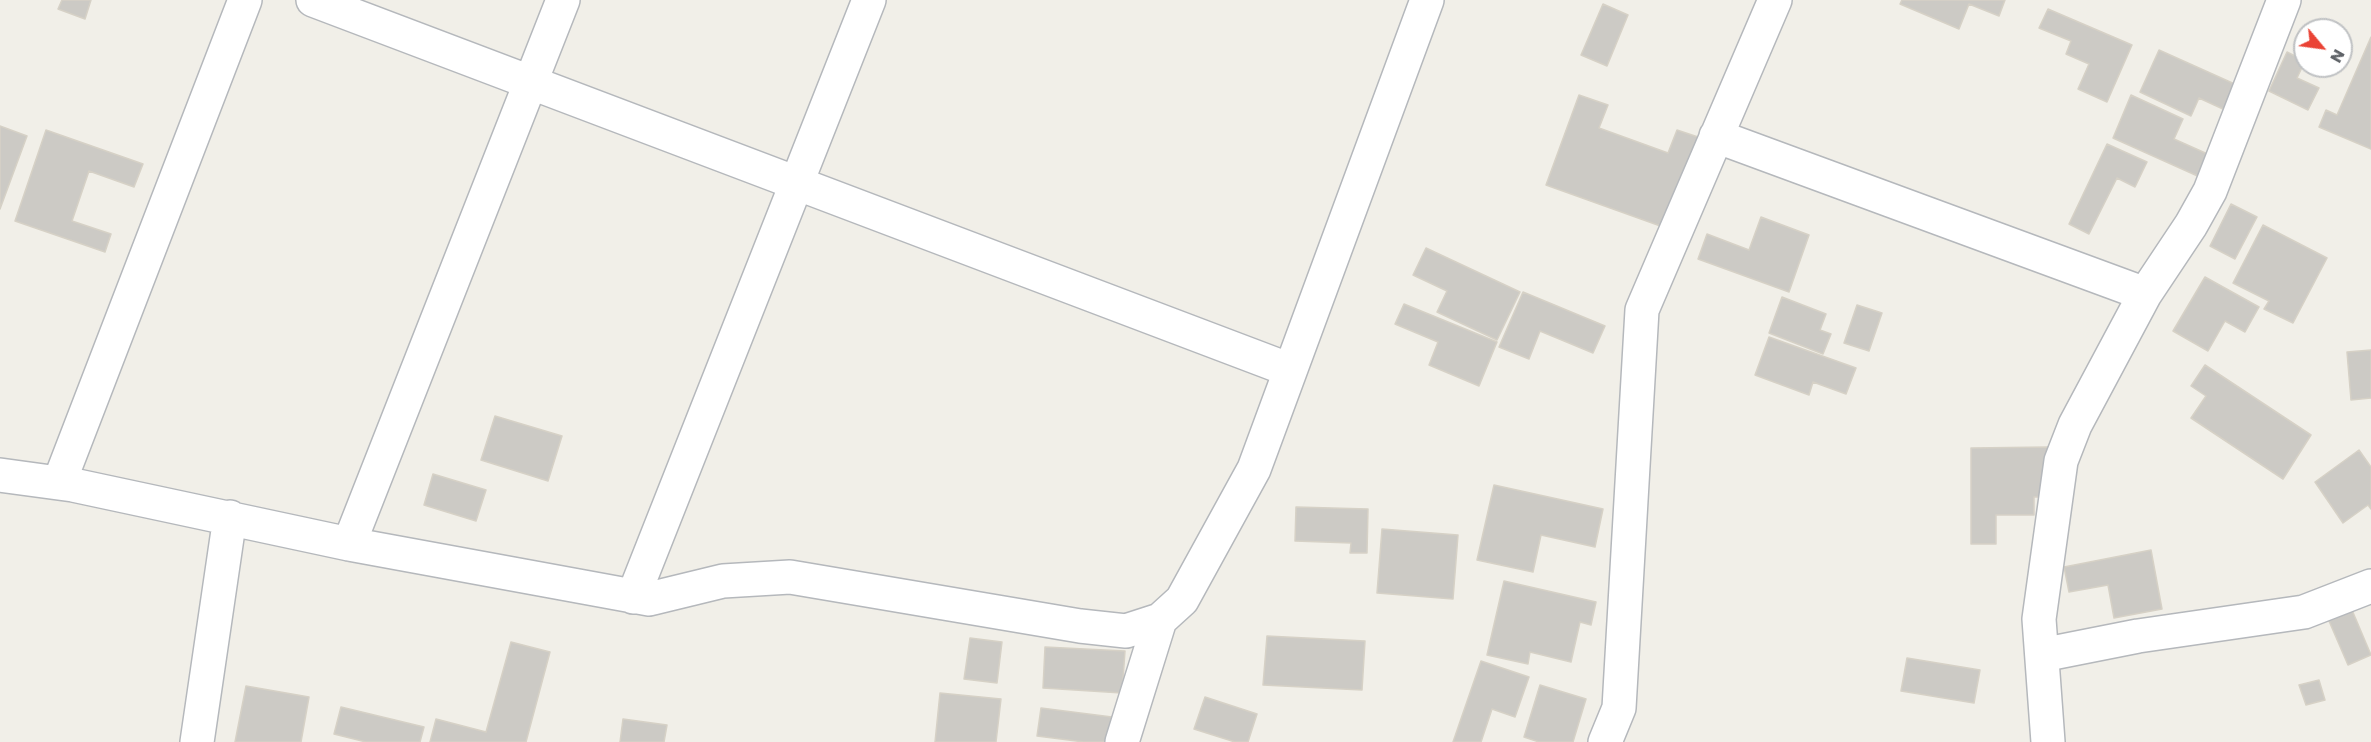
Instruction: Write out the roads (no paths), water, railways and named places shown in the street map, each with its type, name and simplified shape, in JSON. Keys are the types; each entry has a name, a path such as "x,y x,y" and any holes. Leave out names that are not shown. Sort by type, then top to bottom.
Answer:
{"street":[{"path":"59,483 245,0"},
{"path":"313,0 1290,370"},
{"path":"350,544 563,0"},
{"path":"633,597 869,0"},
{"path":"0,475 59,483 230,517 350,544 633,597 649,599 723,581 790,577 1126,631 1160,620 1182,600 1254,470 1427,0"},
{"path":"1605,742 1619,708 1642,310 1775,0"},
{"path":"2048,742 2039,619 2061,461 2075,424 2145,294 2191,225 2210,191 2283,0"},
{"path":"1716,136 2145,294"},
{"path":"197,742 230,517"},
{"path":"2042,656 2138,636 2304,612 2371,586"},
{"path":"1122,742 1160,620"}]}
